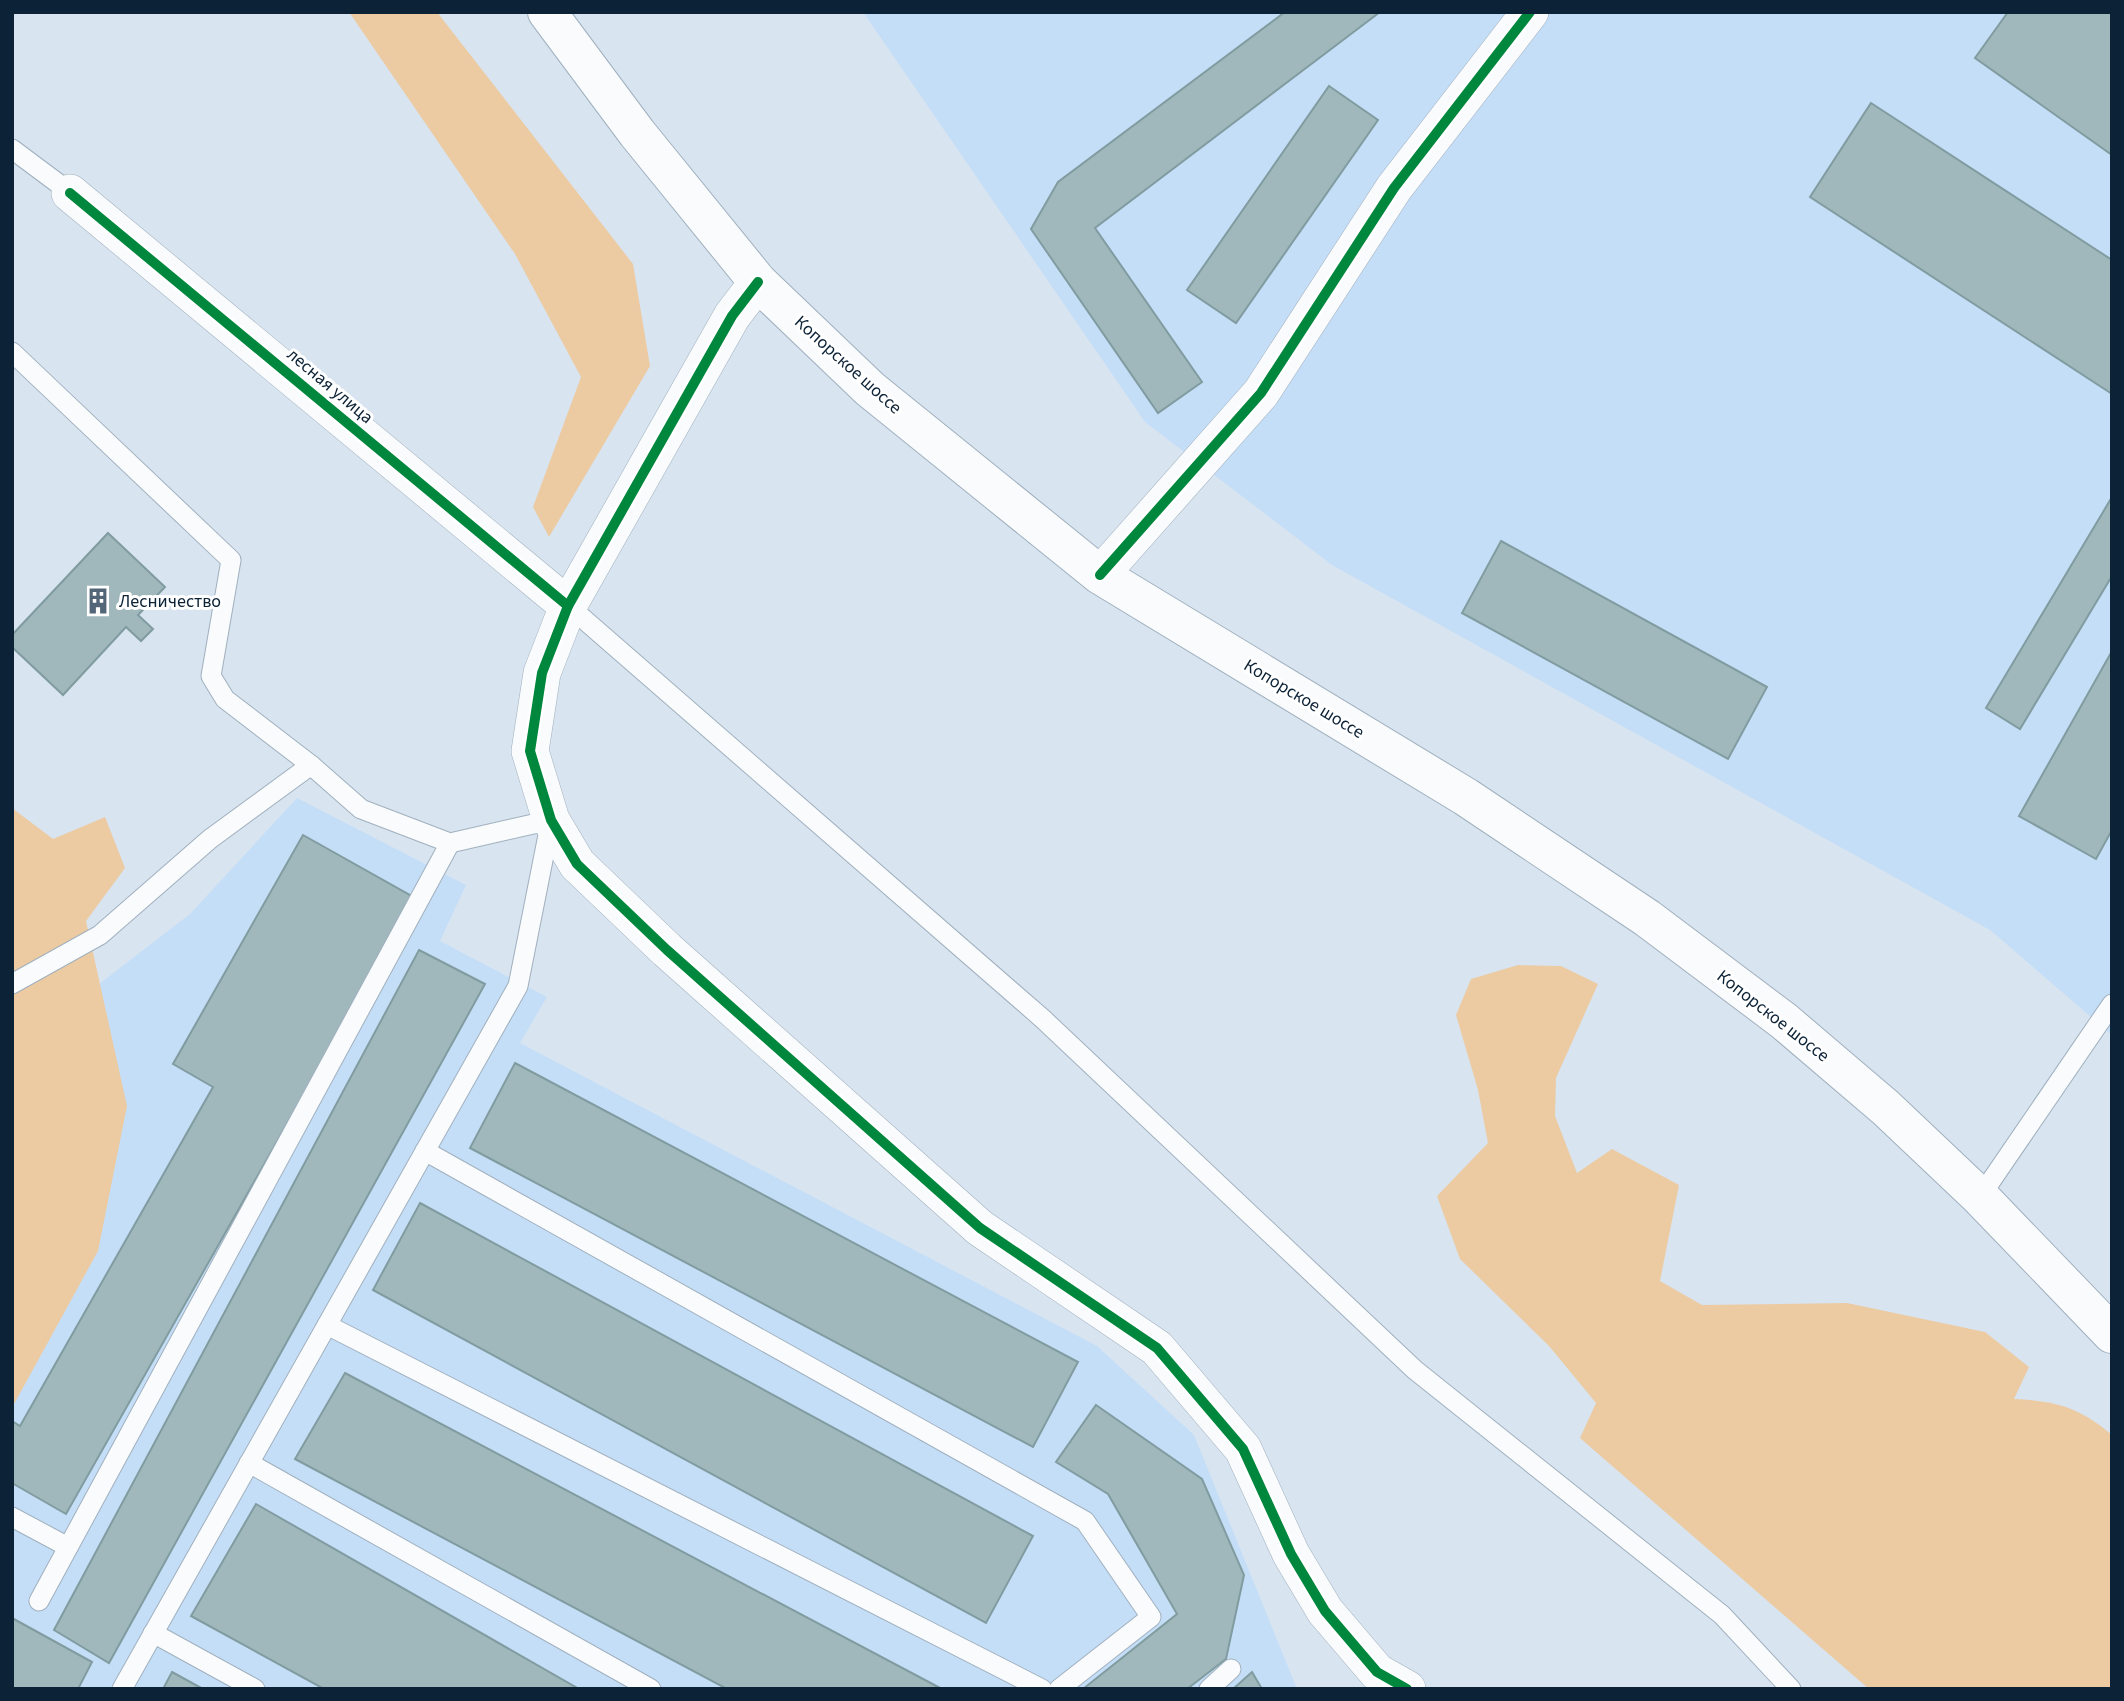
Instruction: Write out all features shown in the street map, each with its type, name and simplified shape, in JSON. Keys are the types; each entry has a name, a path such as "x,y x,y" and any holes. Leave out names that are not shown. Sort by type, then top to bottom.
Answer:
{"main road":[{"name":"Копорское шоссе","path":"547,12 637,133 758,282 870,389 1100,575 1466,797 1647,918 1784,1021 1886,1108 1980,1197 2112,1334"}],"street":[{"path":"1100,575 1261,394 1394,188 1530,12"},
{"name":"лесная улица","path":"70,193 568,606"},
{"path":"758,282 732,316 568,606 542,673 530,751 551,820 577,864 778,1049 980,1228 1157,1348 1243,1449 1291,1554 1325,1611 1388,1683"}],"lane":[{"path":"12,149 70,193"},
{"path":"12,352 231,561 211,676 225,699 311,765 361,809 450,843 551,820 518,986 122,1689"},
{"path":"568,606 1043,1019 1415,1370 1722,1615 1791,1689"},
{"path":"12,984 100,935 210,839 311,765"},
{"path":"39,1601 450,843"},
{"path":"1980,1197 2112,1004"},
{"path":"425,1151 1085,1521 1151,1617 1059,1689"},
{"path":"327,1325 1042,1689"},
{"path":"249,1462 651,1689"},
{"path":"12,1517 68,1547"},
{"path":"153,1633 255,1689"},
{"path":"1209,1689 1231,1669"}],"shaded area":[{"path":"349,12 437,12 633,264 650,366 549,537 533,507 581,377 515,254"},
{"path":"863,12 2112,12 2112,1035 1990,930 1332,565 1145,422"},
{"path":"297,798 466,885 440,941 547,997 520,1043 1097,1346 1194,1435 1297,1689 12,1689 12,1051 190,914"},
{"path":"12,808 53,839 105,817 125,868 86,921 127,1106 98,1251 13,1406"},
{"path":"1518,965 1561,966 1598,984 1556,1078 1555,1116 1577,1173 1612,1149 1679,1185 1660,1281 1702,1305 1847,1303 1985,1332 2029,1367 2014,1399 2066,1407 2089,1418 2112,1435 2112,1689 1869,1689 1580,1438 1596,1403 1549,1346 1460,1259 1437,1196 1488,1143 1478,1090 1456,1015 1471,979"}],"building":[{"path":"1285,12 1380,12 1095,228 1202,382 1158,413 1031,229 1058,182"},
{"path":"2008,12 2112,12 2112,155 1975,58"},
{"path":"1329,86 1378,120 1236,323 1187,290"},
{"path":"1871,103 2112,260 2112,394 1810,197"},
{"path":"2112,497 2112,576 2020,729 1986,708"},
{"name":"Лесничество","path":"108,533 165,587 138,615 153,629 141,641 126,627 63,695 12,647 12,635"},
{"path":"1501,541 1767,687 1728,759 1462,613"},
{"path":"2112,651 2112,830 2096,859 2019,816"},
{"path":"303,835 415,898 66,1514 12,1483 12,1421 20,1426 213,1087 173,1064"},
{"path":"419,950 485,984 109,1663 54,1630"},
{"path":"515,1063 1078,1362 1033,1447 470,1148"},
{"path":"420,1203 1033,1536 986,1623 373,1290"},
{"path":"345,1373 942,1689 727,1689 295,1459"},
{"path":"1096,1405 1202,1479 1244,1575 1226,1659 1187,1689 1083,1689 1177,1614 1108,1494 1056,1462"},
{"path":"256,1504 579,1689 324,1689 191,1616"},
{"path":"12,1618 92,1662 78,1689 12,1689"},
{"path":"172,1672 203,1689 163,1689"},
{"path":"1252,1672 1262,1689 1233,1689"}],"cycle path":[{"path":"1100,575 1261,393 1394,188 1530,12"},
{"path":"70,193 568,606"},
{"path":"758,282 732,316 568,606 542,673 530,751 551,820 577,864 667,950 980,1228 1157,1348 1243,1449 1291,1554 1325,1611 1377,1672 1407,1689"}],"place":[{"name":"Лесничество","path":"98,601"}]}
